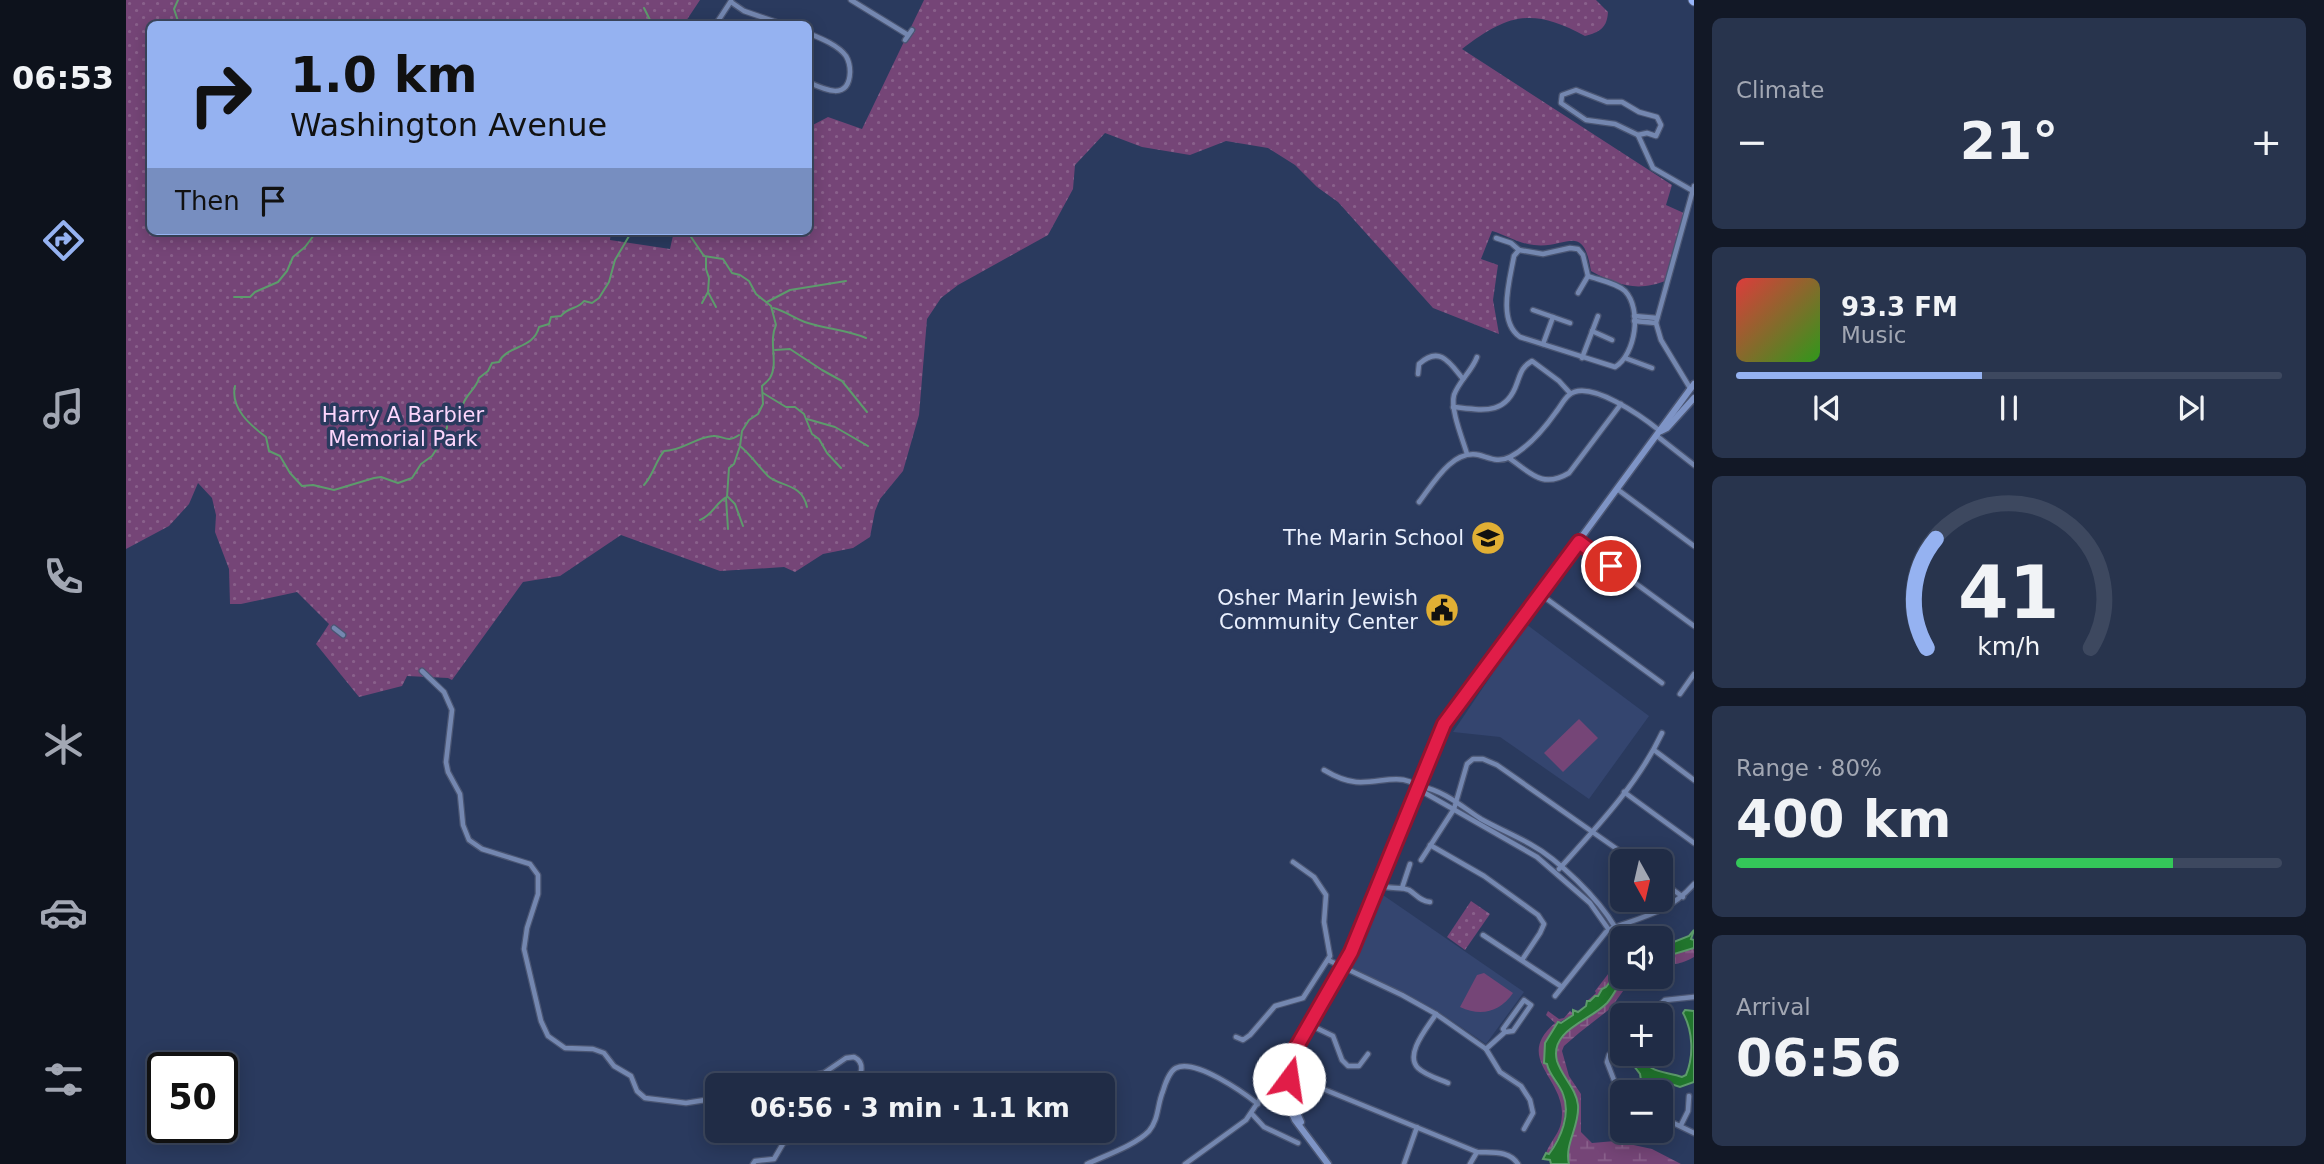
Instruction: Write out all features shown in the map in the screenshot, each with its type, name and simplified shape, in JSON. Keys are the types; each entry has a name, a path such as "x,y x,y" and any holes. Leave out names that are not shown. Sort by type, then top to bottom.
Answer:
{"main road":[{"path":"1331,1164 1295,1120 1287,1102 1287,1079 1292,1048 1341,967 1444,724 1659,434 1663,424 1693,391"}],"street":[{"path":"851,0 908,35"},
{"path":"718,21 731,1 744,11 773,21"},
{"path":"812,35 844,53 850,68 848,82 843,89 826,90 812,84"},
{"path":"1638,135 1647,133 1656,136 1660,132 1660,120 1633,110 1622,102 1607,102 1576,90 1565,93 1560,98 1564,106 1586,120 1622,127 1638,135 1653,168 1693,189 1657,320 1659,335 1693,391"},
{"path":"1496,238 1511,243 1519,250 1543,254 1570,248 1578,249 1583,255 1588,276 1578,293"},
{"path":"1519,250 1514,256 1507,302 1511,328 1520,337 1615,367 1625,358 1632,346 1634,307 1623,290 1588,276"},
{"path":"1532,310 1570,323"},
{"path":"1582,358 1598,316"},
{"path":"1543,344 1553,317"},
{"path":"1634,319 1657,320"},
{"path":"1592,331 1612,340"},
{"path":"1418,374 1419,364 1427,356 1433,355 1446,359 1463,379"},
{"path":"1467,454 1453,407 1454,396 1477,357"},
{"path":"1625,358 1652,368"},
{"path":"1453,407 1488,411 1504,404 1514,393 1522,367 1532,361 1570,393"},
{"path":"1419,502 1450,463 1467,454 1492,460 1509,458 1531,442 1570,393 1583,391 1593,392 1621,404 1650,422 1659,434 1694,465"},
{"path":"1509,458 1538,478 1545,481 1558,480 1569,473 1621,404"},
{"path":"1617,489 1694,546"},
{"path":"1579,542 1694,626"},
{"path":"1540,594 1662,683"},
{"path":"334,628 343,635"},
{"path":"422,671 444,692 452,710 446,762 448,772 460,794 463,825 469,839 482,849 530,864 538,875 538,894 527,927 524,949 541,1021 548,1036 565,1048 593,1049 604,1053 614,1066 631,1076 637,1091 645,1098 686,1103 705,1100"},
{"path":"1679,694 1694,674"},
{"path":"1558,870 1593,832 1624,792 1654,750 1662,733"},
{"path":"1654,750 1694,780"},
{"path":"1421,860 1454,809 1462,788 1464,771 1467,764 1474,759 1483,759 1497,765 1616,849"},
{"path":"1324,770 1349,781 1413,781 1425,793 1558,870 1595,898 1615,926 1666,909 1683,897 1694,884"},
{"path":"1419,786 1457,802 1531,845 1590,903 1609,930 1555,996"},
{"path":"1624,792 1694,843"},
{"path":"1430,845 1484,876 1538,915 1544,924 1522,960"},
{"path":"1236,1037 1243,1040 1250,1035 1277,1005 1303,998 1328,960 1329,948 1324,922 1326,894 1314,877 1293,862"},
{"path":"1402,888 1410,864"},
{"path":"1377,884 1390,889 1408,890 1423,901 1430,902"},
{"path":"1673,890 1683,897"},
{"path":"1483,935 1562,987"},
{"path":"1328,960 1436,1014 1486,1049 1500,1072 1521,1086 1530,1100 1533,1113 1524,1129"},
{"path":"1662,1003 1665,1000 1694,997"},
{"path":"1486,1049 1505,1032 1513,1031 1531,1004 1524,1000 1503,1029 1505,1032"},
{"path":"1436,1014 1413,1054 1414,1060 1421,1070 1448,1083"},
{"path":"1307,1024 1333,1036 1342,1060 1348,1066 1359,1066 1368,1054"},
{"path":"1610,1054 1607,1062 1614,1080"},
{"path":"824,1073 846,1058 854,1056 862,1066 860,1073"},
{"path":"1087,1164 1146,1133 1156,1119 1161,1094 1174,1069 1188,1067 1213,1075 1237,1087 1258,1104"},
{"path":"1185,1164 1252,1114 1274,1078 1306,1082 1477,1152 1506,1153 1518,1164"},
{"path":"1681,1125 1688,1111 1689,1096"},
{"path":"1252,1114 1264,1127 1298,1143"},
{"path":"1673,1122 1694,1133"},
{"path":"1404,1164 1417,1127"},
{"path":"753,1164 755,1161 774,1159 782,1143"},
{"path":"1470,1164 1477,1152"}],"shaded area":[{"path":"1526,624 1649,716 1589,799 1500,737 1453,732"},
{"path":"1380,893 1524,992 1486,1044 1436,1010 1349,966"},
{"path":"1694,930 1691,939 1694,940 1694,948 1673,954 1673,942 1689,936"},
{"path":"1610,982 1610,989 1617,989 1607,1003 1565,1034 1556,1050 1557,1061 1575,1093 1578,1113 1569,1149 1569,1164 1551,1164 1550,1160 1543,1159 1557,1141 1566,1110 1561,1090 1544,1063 1545,1043 1558,1022 1561,1023 1573,1015 1573,1010 1578,1012 1586,1006 1587,1001 1598,996"},
{"path":"1685,1010 1694,1011 1694,1082 1680,1087 1673,1085 1673,1080 1641,1080 1634,1066 1649,1066 1682,1077 1686,1075 1691,1044 1683,1013"}],"green space":[{"name":"Harry A Barbier Memorial Park","path":"126,0 700,0 686,21 147,21 147,235 611,235 610,240 670,249 673,235 812,235 812,125 828,117 862,129 924,0 1596,0 1608,12 1606,22 1599,31 1585,36 1550,21 1521,18 1493,28 1462,49 1672,185 1666,205 1686,214 1668,280 1647,286 1620,284 1591,271 1588,256 1578,242 1534,245 1492,231 1481,259 1498,265 1493,300 1499,334 1433,308 1338,202 1317,187 1295,165 1268,148 1226,141 1190,155 1142,147 1105,133 1075,165 1073,189 1048,235 958,285 941,298 927,319 919,415 903,471 880,499 870,537 853,548 823,554 795,572 784,567 720,571 621,535 560,576 523,582 452,680 407,676 402,686 359,697 316,644 329,624 297,592 230,604 229,569 215,532 216,515 212,498 198,483 189,504 169,526 126,549"},
{"path":"1579,719 1598,738 1563,772 1544,753"},
{"path":"1471,901 1490,914 1465,950 1447,937"},
{"path":"1694,948 1694,957 1678,963 1673,964 1673,954"},
{"path":"1610,972 1610,984 1596,998 1587,1001"},
{"path":"1484,973 1513,993 1502,1005 1490,1011 1475,1012 1460,1007 1477,975"},
{"path":"1617,989 1624,989 1615,1003 1610,1003 1610,1009 1564,1046 1562,1051 1569,1076 1581,1094 1581,1132 1592,1143 1610,1141 1652,1149 1681,1164 1569,1164 1569,1149 1578,1105 1575,1093 1559,1067 1556,1050 1565,1034 1607,1003"},
{"path":"1548,1011 1559,1019 1564,1018 1570,1011 1574,1014 1558,1023 1545,1043 1548,1070 1563,1095 1566,1106 1562,1130 1549,1154 1546,1153 1559,1130 1562,1112 1555,1088 1539,1057 1539,1046 1544,1035 1555,1023 1546,1015"}],"waterway":[{"path":"178,0 174,9 178,21"},
{"path":"644,8 650,21"},
{"path":"234,297 250,297 278,282 293,257 314,235"},
{"path":"235,386 238,409 266,437 269,451 280,456 302,486 313,485 334,490 374,478 381,477 398,483 412,478 421,464 432,456 438,447 439,437 447,428 450,413 457,413 462,409 479,378 488,371 492,363 499,362 508,352 532,339 539,327 549,324 551,317 561,316 584,301 592,303 599,298 609,282 615,260 630,235"},
{"path":"690,235 704,256 723,259 732,273 749,281 756,294 771,306 776,325 773,338 773,372 762,386 763,404 758,414 749,420 742,431 734,464 729,468 727,497 700,520"},
{"path":"706,258 708,292 716,307"},
{"path":"767,302 790,290 846,281"},
{"path":"702,303 708,292"},
{"path":"773,308 808,323 866,338"},
{"path":"775,350 790,349 842,381 867,412"},
{"path":"763,393 786,407 795,407 804,414 812,434 841,468"},
{"path":"807,419 835,427 868,446"},
{"path":"644,485 664,451 677,449 707,437 728,439 739,435"},
{"path":"740,446 773,480 796,490 807,507"},
{"path":"728,497 735,504 743,526"},
{"path":"726,498 728,529"}],"place":[{"name":"The Marin School","path":"1488,538"},
{"name":"Osher Marin Jewish Community Center","path":"1442,610"}],"route":[{"path":"1289,1079 1296,1048 1351,952 1444,724 1579,542 1611,566"}]}
